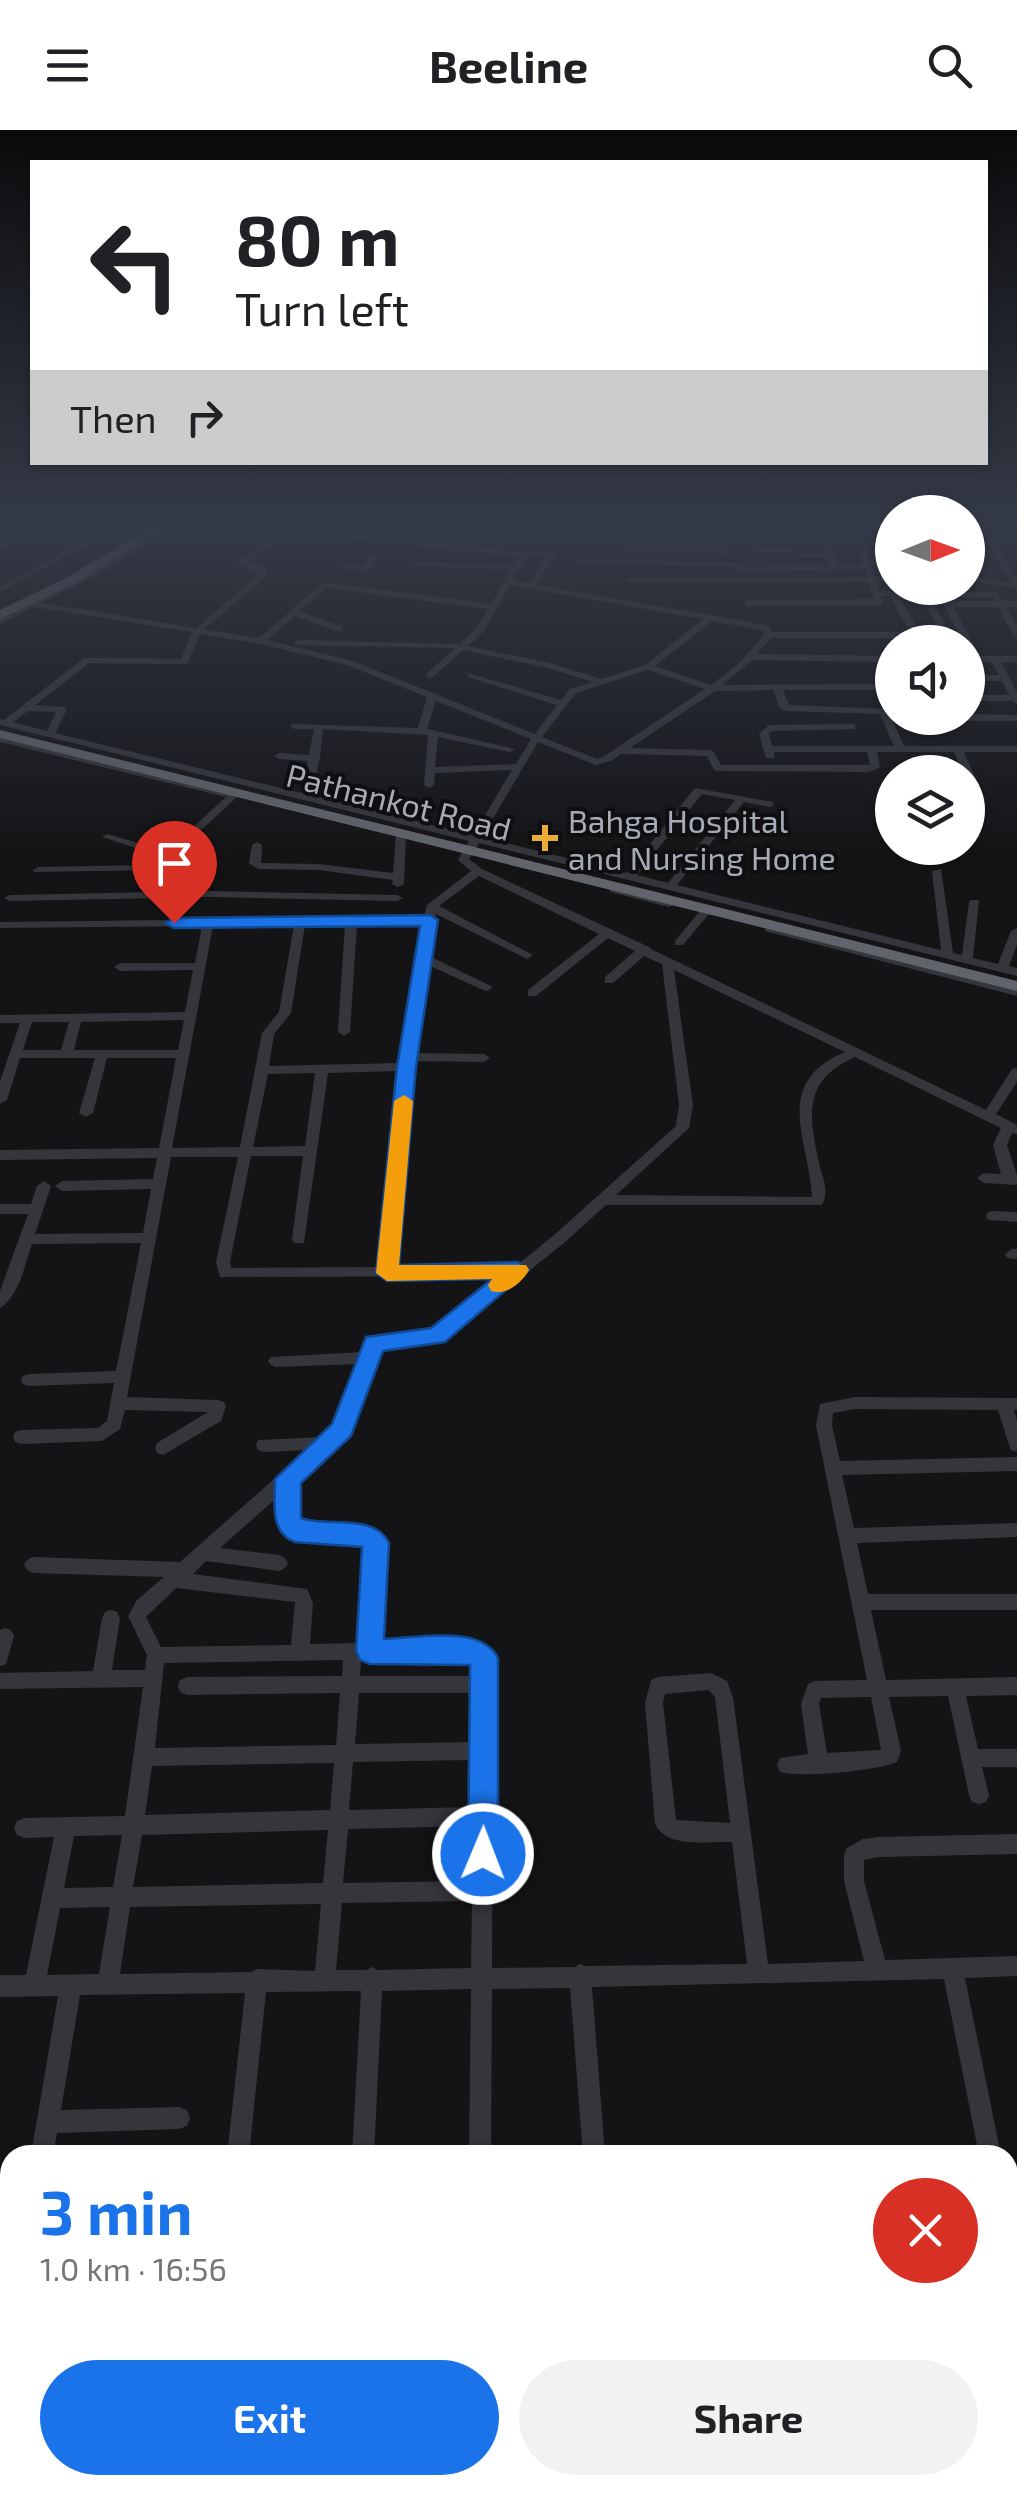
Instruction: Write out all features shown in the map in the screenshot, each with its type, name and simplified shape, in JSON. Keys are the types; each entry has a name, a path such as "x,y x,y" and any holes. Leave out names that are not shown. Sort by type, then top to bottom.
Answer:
{"highway":[{"name":"Pathankot Road","path":"1,729 401,835 472,845 639,894 1017,989"},
{"path":"1,729 1017,975"}],"street":[{"path":"1,729 87,660 180,664 186,660 195,635"},
{"path":"228,635 350,662 596,762 620,751 710,688 750,658 768,636 805,635"},
{"path":"261,641 267,635"},
{"path":"430,675 472,635"},
{"path":"688,635 648,667 582,686 561,703 463,860 478,871 1012,1128 1000,1145 1014,1180 984,1178"},
{"path":"284,647 304,643 464,647 569,670 604,682"},
{"path":"750,658 875,658"},
{"path":"985,660 1017,659"},
{"path":"985,698 1016,699 996,660"},
{"path":"648,667 710,688 875,688"},
{"path":"470,675 561,703"},
{"path":"985,678 1006,678"},
{"path":"777,688 784,708 875,713"},
{"path":"429,785 432,696"},
{"path":"24,708 62,708 50,734"},
{"path":"985,717 1017,718"},
{"path":"296,726 428,732 510,749"},
{"path":"306,796 320,726"},
{"path":"774,770 764,734 769,728 852,727"},
{"path":"1,729 50,734 306,796 704,913 1017,989"},
{"path":"1,729 233,796 401,835 395,920"},
{"path":"896,735 900,749"},
{"path":"981,735 990,749"},
{"path":"769,749 1017,749"},
{"path":"620,751 704,752 712,754 718,768 774,770 872,769 871,749"},
{"path":"958,749 961,755"},
{"path":"279,756 314,758"},
{"path":"430,770 520,766"},
{"path":"630,876 699,790 769,804"},
{"path":"38,870 147,870 170,855 233,796"},
{"path":"670,886 742,800"},
{"path":"106,838 170,855"},
{"path":"257,844 254,863 258,866 398,877"},
{"path":"472,845 630,876 1002,968 1017,975"},
{"path":"111,896 117,871"},
{"path":"387,1273 407,1062 431,914 478,871"},
{"path":"937,871 947,955"},
{"path":"10,898 304,894 396,898"},
{"path":"967,960 975,902"},
{"path":"679,942 704,913"},
{"path":"0,925 395,920 431,914 527,955"},
{"path":"300,921 286,1009 268,1032 223,1262 225,1273 518,1270"},
{"path":"344,1032 352,921"},
{"path":"21,1438 108,1432 118,1403 208,922"},
{"path":"1002,968 1017,931"},
{"path":"532,993 608,932"},
{"path":"610,980 644,950"},
{"path":"424,958 487,987"},
{"path":"108,1983 124,1897 156,1655 137,1616 142,1606 288,1479 347,1422 374,1343 437,1336 602,1200 685,1122 667,960"},
{"path":"120,967 200,966"},
{"path":"0,1019 190,1016"},
{"path":"67,1053 76,1018"},
{"path":"0,1100 27,1019"},
{"path":"602,1200 817,1202 820,1195 803,1110 818,1071 832,1059 856,1052"},
{"path":"16,1054 184,1054"},
{"path":"86,1113 102,1054"},
{"path":"262,1070 484,1058"},
{"path":"299,1239 322,1068"},
{"path":"988,1116 1012,1089 1017,1072"},
{"path":"0,1155 311,1151"},
{"path":"100,1185 106,1153"},
{"path":"62,1186 159,1184"},
{"path":"0,1302 10,1290 44,1186"},
{"path":"0,1209 36,1209"},
{"path":"993,1216 1017,1217"},
{"path":"26,1239 148,1238"},
{"path":"276,1361 367,1358"},
{"path":"29,1380 122,1377"},
{"path":"118,1403 218,1406 215,1416 163,1448"},
{"path":"787,1765 890,1756 880,1688 822,1413 826,1408 855,1403 1011,1404 1017,1445"},
{"path":"264,1445 328,1443"},
{"path":"832,1468 1017,1464"},
{"path":"288,1479 288,1520 295,1531 368,1536 376,1543 362,1651 350,1686 325,1979"},
{"path":"848,1536 1017,1530"},
{"path":"204,1553 279,1562"},
{"path":"33,1565 180,1575 301,1594 304,1603 300,1650"},
{"path":"862,1602 1017,1602"},
{"path":"101,1679 112,1618"},
{"path":"0,1658 5,1636"},
{"path":"156,1655 300,1650 475,1652 484,1658 480,2145"},
{"path":"0,1681 152,1678"},
{"path":"742,1832 672,1830 665,1824 654,1703 658,1686 711,1681 720,1687 742,1832 759,1974"},
{"path":"186,1686 485,1684"},
{"path":"819,1765 811,1694 822,1689 1017,1686"},
{"path":"955,1687 979,1795"},
{"path":"144,1757 484,1751"},
{"path":"972,1758 1017,1758"},
{"path":"24,1828 484,1816"},
{"path":"34,1985 66,1828"},
{"path":"878,1971 854,1881 854,1856 863,1849 880,1847 1017,1844"},
{"path":"53,1898 483,1891"},
{"path":"0,1986 1017,1966"},
{"path":"952,1968 988,2145"},
{"path":"580,1975 593,2145"},
{"path":"363,2145 372,1978"},
{"path":"239,2145 257,1980"},
{"path":"43,2145 71,1984"},
{"path":"46,2122 179,2118"}],"slow traffic":[{"path":"404,1101 387,1273 518,1270 499,1285"}],"place":[{"name":"Bahga Hospital and Nursing Home","path":"545,838"}],"route":[{"path":"174,923 430,920 406,1067 387,1273 518,1270 437,1336 374,1343 342,1430 288,1479 288,1520 295,1531 368,1536 376,1543 370,1651 470,1650 484,1658 483,1854"}]}
